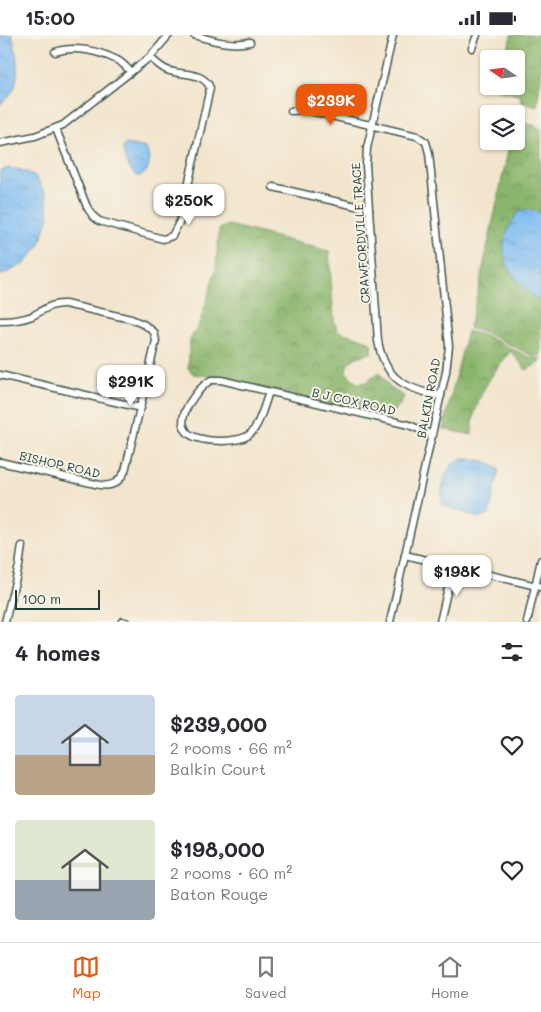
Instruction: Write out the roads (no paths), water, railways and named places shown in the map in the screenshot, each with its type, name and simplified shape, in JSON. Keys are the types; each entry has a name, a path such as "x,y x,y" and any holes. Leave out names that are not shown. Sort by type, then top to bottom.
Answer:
{"street":[{"path":"0,143 35,136 56,129 74,118 150,57 169,35"},
{"path":"194,35 227,44 236,45 250,42"},
{"name":"CRAWFORDVILLE TRACE","path":"393,35 367,148 366,165 378,341 386,367 400,382 417,390 441,396"},
{"path":"472,48 477,35"},
{"path":"56,52 74,48 101,54 119,61 131,73"},
{"path":"56,129 93,216 108,224 163,239 172,236 180,221 210,88 207,81 200,77 169,71 150,57"},
{"name":"BALKIN ROAD","path":"291,111 306,110 417,135 426,142 429,153 449,346 446,372 433,435 390,622"},
{"path":"273,187 369,209"},
{"path":"0,321 15,321 30,317 56,303 141,323 156,335 156,347 141,408 0,375"},
{"name":"B J COX ROAD","path":"268,392 250,435 230,441 207,440 192,436 186,429 184,420 188,407 197,392 210,380 230,382 409,425 433,435"},
{"name":"BISHOP ROAD","path":"0,462 100,485 116,484 125,471 141,408"},
{"path":"5,622 20,566 22,546"},
{"path":"406,555 538,586"},
{"path":"527,622 538,586 541,560"},
{"path":"440,622 453,566"}],"water":[{"path":"0,35 12,35 17,67 14,89 0,105"},
{"path":"126,144 146,148 149,162 145,173 136,176 131,171 123,151"},
{"path":"9,168 22,170 35,176 46,194 49,217 39,246 24,264 0,276 0,171"},
{"path":"530,210 541,213 541,300 520,284 510,270 504,253 506,236 518,212"},
{"path":"464,459 487,462 499,470 489,515 480,518 443,505 441,494 446,475 452,464"}]}
